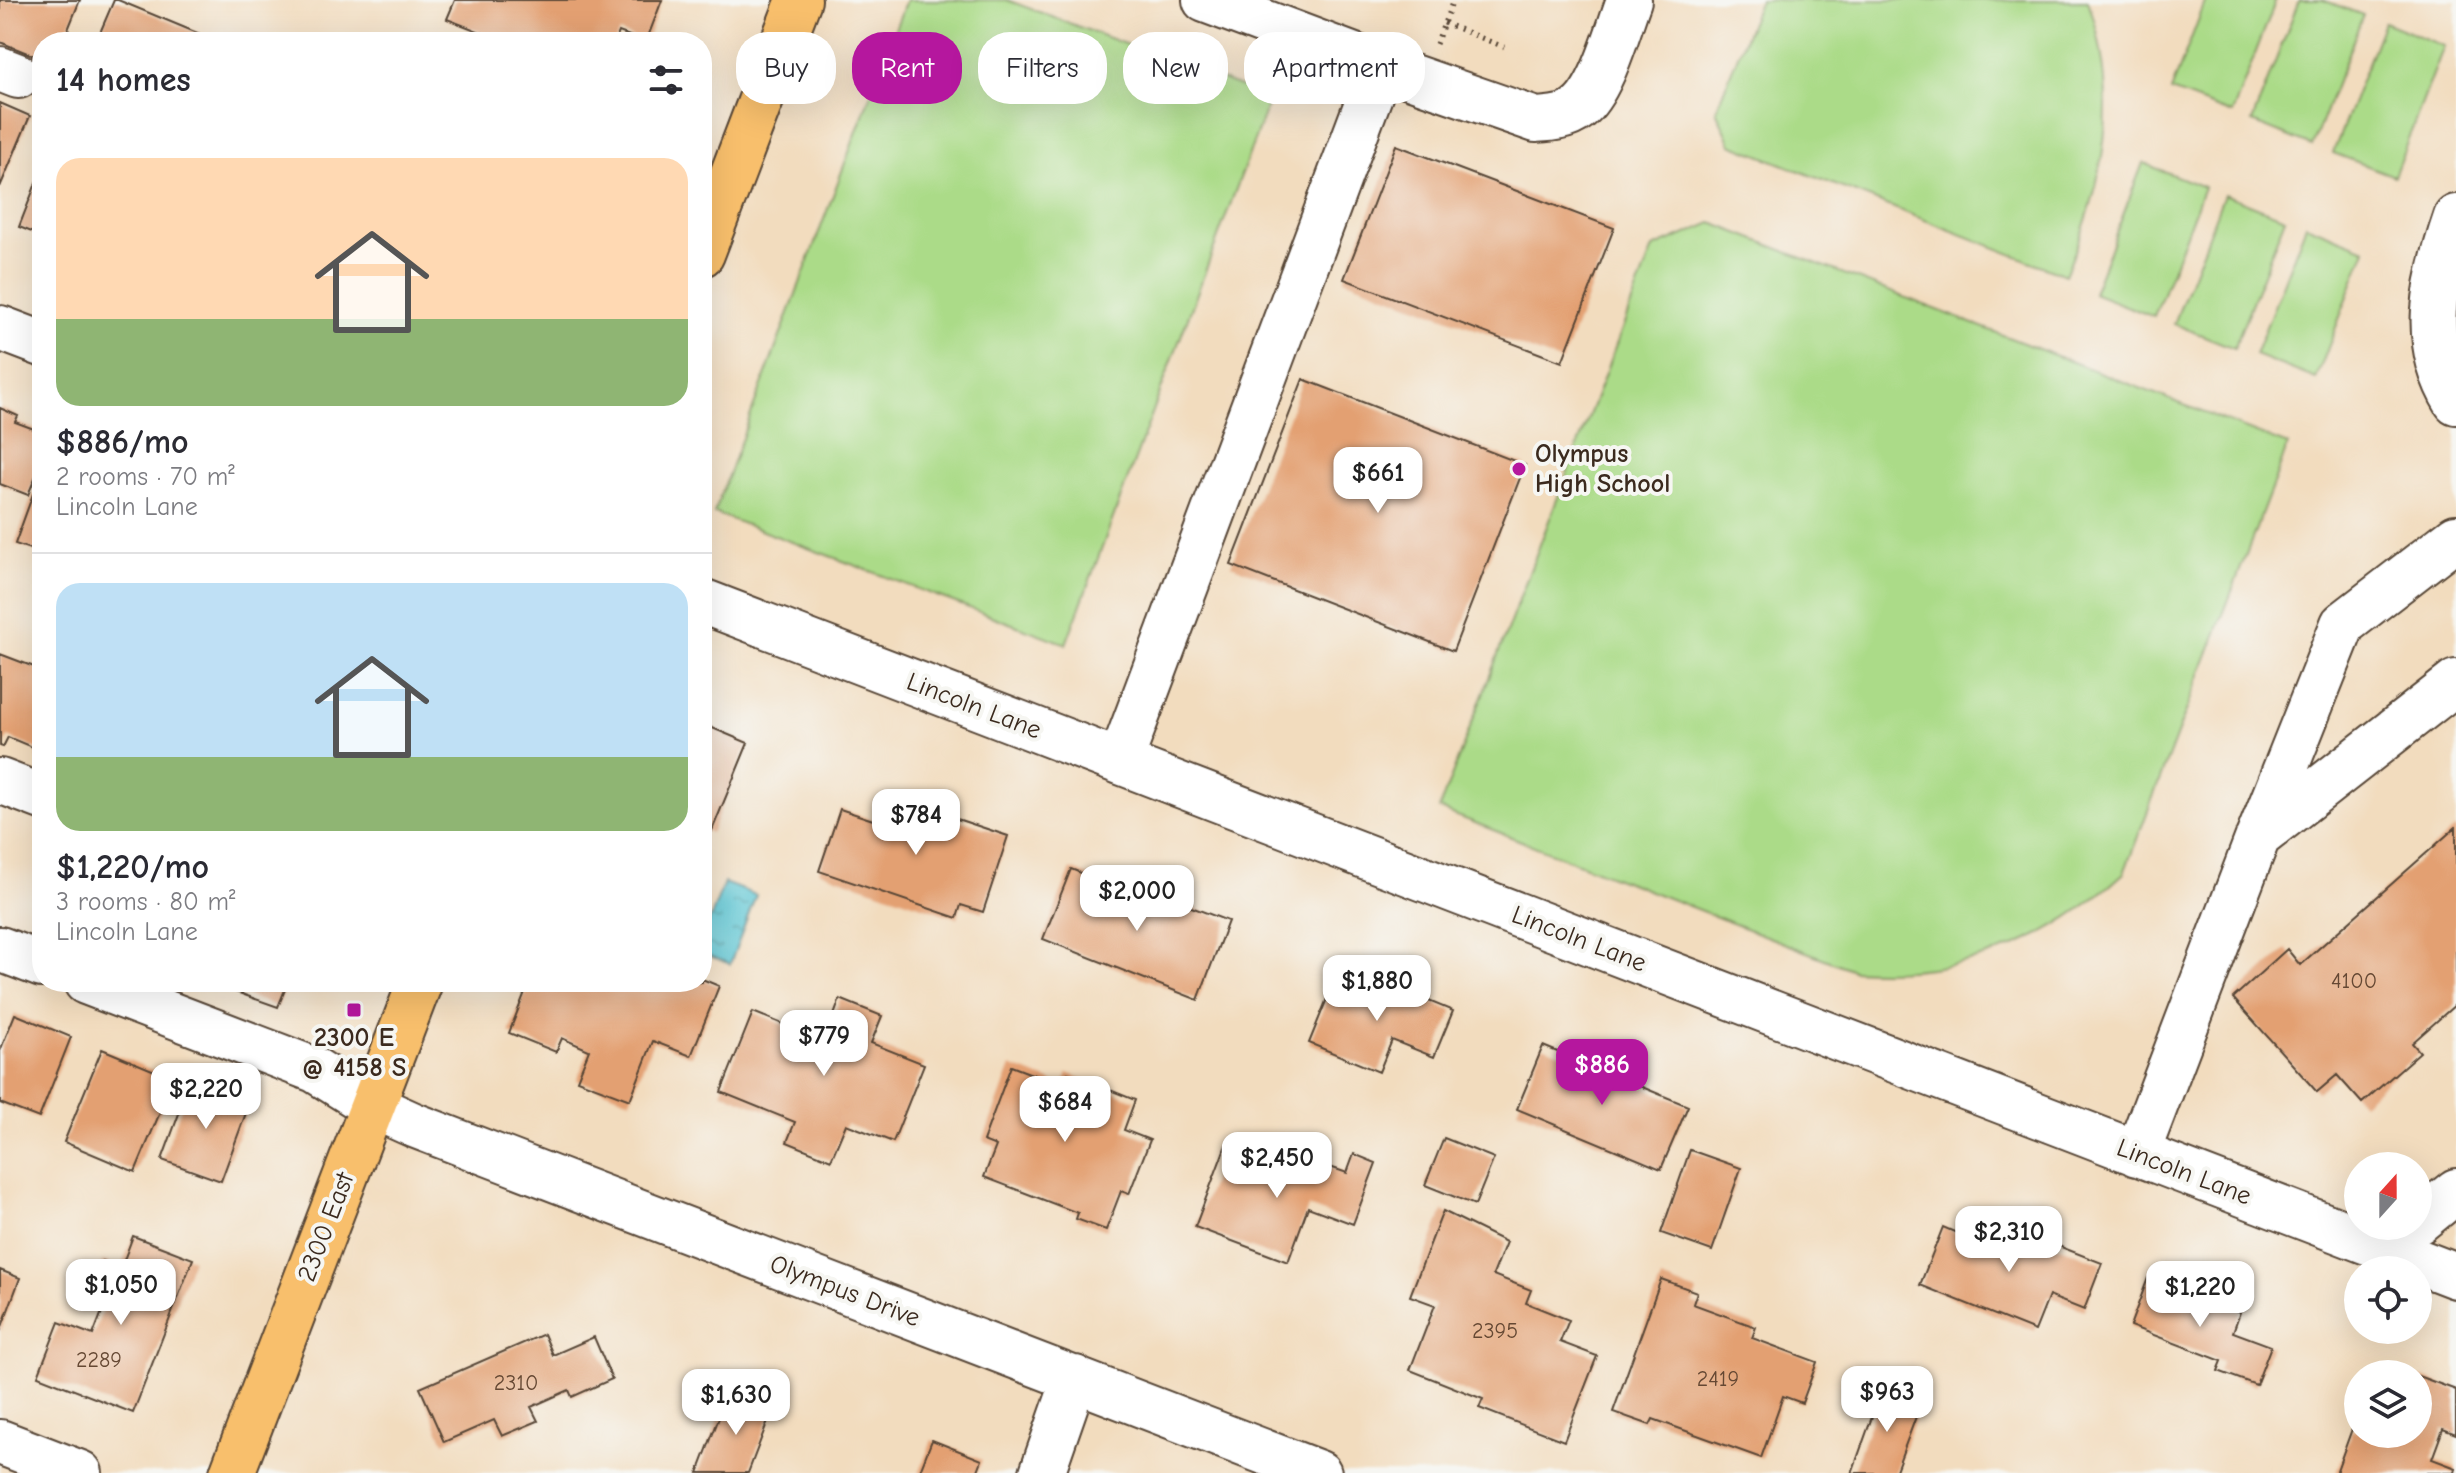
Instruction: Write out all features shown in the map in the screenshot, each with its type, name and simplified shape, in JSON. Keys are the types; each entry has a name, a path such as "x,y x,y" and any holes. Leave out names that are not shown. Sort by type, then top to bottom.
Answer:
{"main road":[{"path":"712,228 799,0"},
{"name":"2300 East","path":"232,1473 416,992"}],"street":[{"path":"1205,0 1290,32"},
{"path":"1425,81 1536,120 1576,111 1591,97 1629,0"},
{"path":"1120,762 1367,104"},
{"path":"2456,217 2439,268 2432,323 2439,368 2456,402"},
{"path":"0,328 32,340"},
{"path":"2137,1154 2343,624 2456,537"},
{"name":"Lincoln Lane","path":"712,605 2137,1154 2344,1220"},
{"path":"2258,837 2456,682"},
{"path":"0,781 32,793"},
{"path":"0,949 32,961"},
{"name":"Olympus Drive","path":"112,992 315,1070 372,1106 1319,1473"},
{"path":"2432,1211 2456,1191"},
{"name":"Lincoln Lane","path":"2402,1240 2456,1276"},
{"path":"1042,1473 1075,1378"},
{"path":"0,1442 80,1473"}],"path":[{"path":"1433,52 1453,0"},
{"path":"1444,23 1504,47"}],"green space":[{"path":"906,0 1007,0 1093,32 978,32 978,104 1107,104 1107,37 1123,43 1123,104 1228,104 1228,82 1244,88 1244,104 1268,104 1066,644 714,513 867,104 962,104 962,32 894,32"},
{"path":"1760,0 2088,0 2104,71 2104,139 2091,207 2065,275 1731,144 1716,110"},
{"path":"2206,0 2276,0 2232,114 2171,91"},
{"path":"2299,0 2323,0 2363,15 2312,146 2252,122"},
{"path":"2384,22 2444,46 2394,176 2333,153"},
{"path":"2143,163 2204,187 2154,317 2093,293"},
{"path":"2224,194 2285,218 2234,348 2174,324"},
{"path":"1712,223 2288,445 2124,873 2063,920 1999,952 1930,968 1853,970 1439,809 1653,248"},
{"path":"2306,225 2366,249 2316,379 2255,355"}],"water":[{"path":"724,883 756,895 730,964 712,957 712,914"}],"building":[{"path":"0,0 80,0 67,32 32,32 32,55 0,42"},
{"path":"114,0 118,0 195,32 100,32"},
{"path":"455,0 662,0 650,32 480,32 447,19"},
{"path":"0,103 30,116 0,187"},
{"path":"1396,145 1614,228 1562,362 1344,279"},
{"path":"32,194 32,232 19,227"},
{"path":"1303,379 1525,465 1453,651 1231,565"},
{"path":"0,408 18,416 15,422 32,428 32,485 28,495 0,484"},
{"path":"32,497 32,550 15,544"},
{"path":"0,654 32,666 32,747 8,737 3,747 0,746"},
{"path":"712,728 748,743 712,831"},
{"path":"888,796 1008,836 983,912 961,905 957,918 819,871 840,809 879,822"},
{"path":"2456,827 2456,1004 2412,1043 2420,1052 2362,1103 2337,1075 2317,1092 2233,998 2287,949 2300,965"},
{"path":"1071,869 1144,898 1147,890 1228,921 1198,1000 1043,939"},
{"path":"1337,974 1380,992 1383,982 1453,1011 1434,1057 1392,1040 1379,1072 1309,1043"},
{"path":"712,983 719,986 691,1056 653,1041 630,1100 577,1080 589,1050 562,1038 556,1052 509,1033 525,992 712,992"},
{"path":"236,992 284,992 278,1007"},
{"path":"840,999 882,1016 871,1043 924,1064 893,1142 846,1124 831,1160 787,1142 795,1122 721,1092 753,1012 807,1034 811,1022 829,1029"},
{"path":"15,1014 71,1037 39,1118 0,1103 0,1051"},
{"path":"1543,1046 1688,1106 1661,1169 1517,1109"},
{"path":"102,1049 174,1079 135,1172 64,1142"},
{"path":"1011,1066 1063,1086 1068,1073 1135,1100 1124,1130 1150,1140 1129,1194 1121,1191 1106,1230 1076,1219 1078,1213 984,1177 996,1146 983,1141"},
{"path":"191,1081 250,1102 221,1181 162,1160"},
{"path":"1444,1138 1494,1158 1475,1205 1425,1185"},
{"path":"1226,1145 1324,1181 1330,1167 1347,1173 1354,1154 1376,1163 1353,1224 1308,1207 1288,1262 1195,1227"},
{"path":"1690,1150 1741,1168 1712,1251 1661,1233"},
{"path":"1443,1211 1506,1242 1493,1275 1531,1290 1526,1303 1569,1320 1560,1342 1597,1356 1564,1441 1479,1408 1483,1399 1410,1370 1435,1305 1410,1296"},
{"path":"1963,1224 2003,1240 1999,1250 2011,1254 2020,1231 2102,1263 2084,1310 2049,1296 2035,1331 1920,1285 1943,1227 1959,1234"},
{"path":"133,1236 193,1259 133,1413 38,1376 59,1322 93,1335 105,1304 89,1298 103,1261 121,1268"},
{"path":"0,1270 20,1278 0,1332"},
{"path":"2148,1278 2240,1312 2233,1332 2271,1346 2256,1385 2218,1371 2222,1361 2130,1326"},
{"path":"1661,1279 1697,1292 1693,1304 1756,1327 1752,1338 1817,1362 1802,1403 1783,1396 1761,1458 1653,1419 1650,1425 1613,1412"},
{"path":"544,1334 553,1355 594,1337 612,1379 572,1397 569,1390 531,1407 538,1421 502,1436 494,1420 444,1442 420,1388"},
{"path":"2432,1381 2456,1390 2456,1434 2443,1429 2432,1459 2456,1468 2455,1473 2336,1473 2345,1448 2432,1448"},
{"path":"1882,1389 1921,1403 1895,1473 1852,1473"},
{"path":"728,1394 772,1410 748,1473 698,1473"},
{"path":"932,1440 982,1460 977,1473 919,1473"}],"place":[{"name":"Olympus High School","path":"1519,469"},
{"name":"2300 E @ 4158 S","path":"354,1010"}]}
